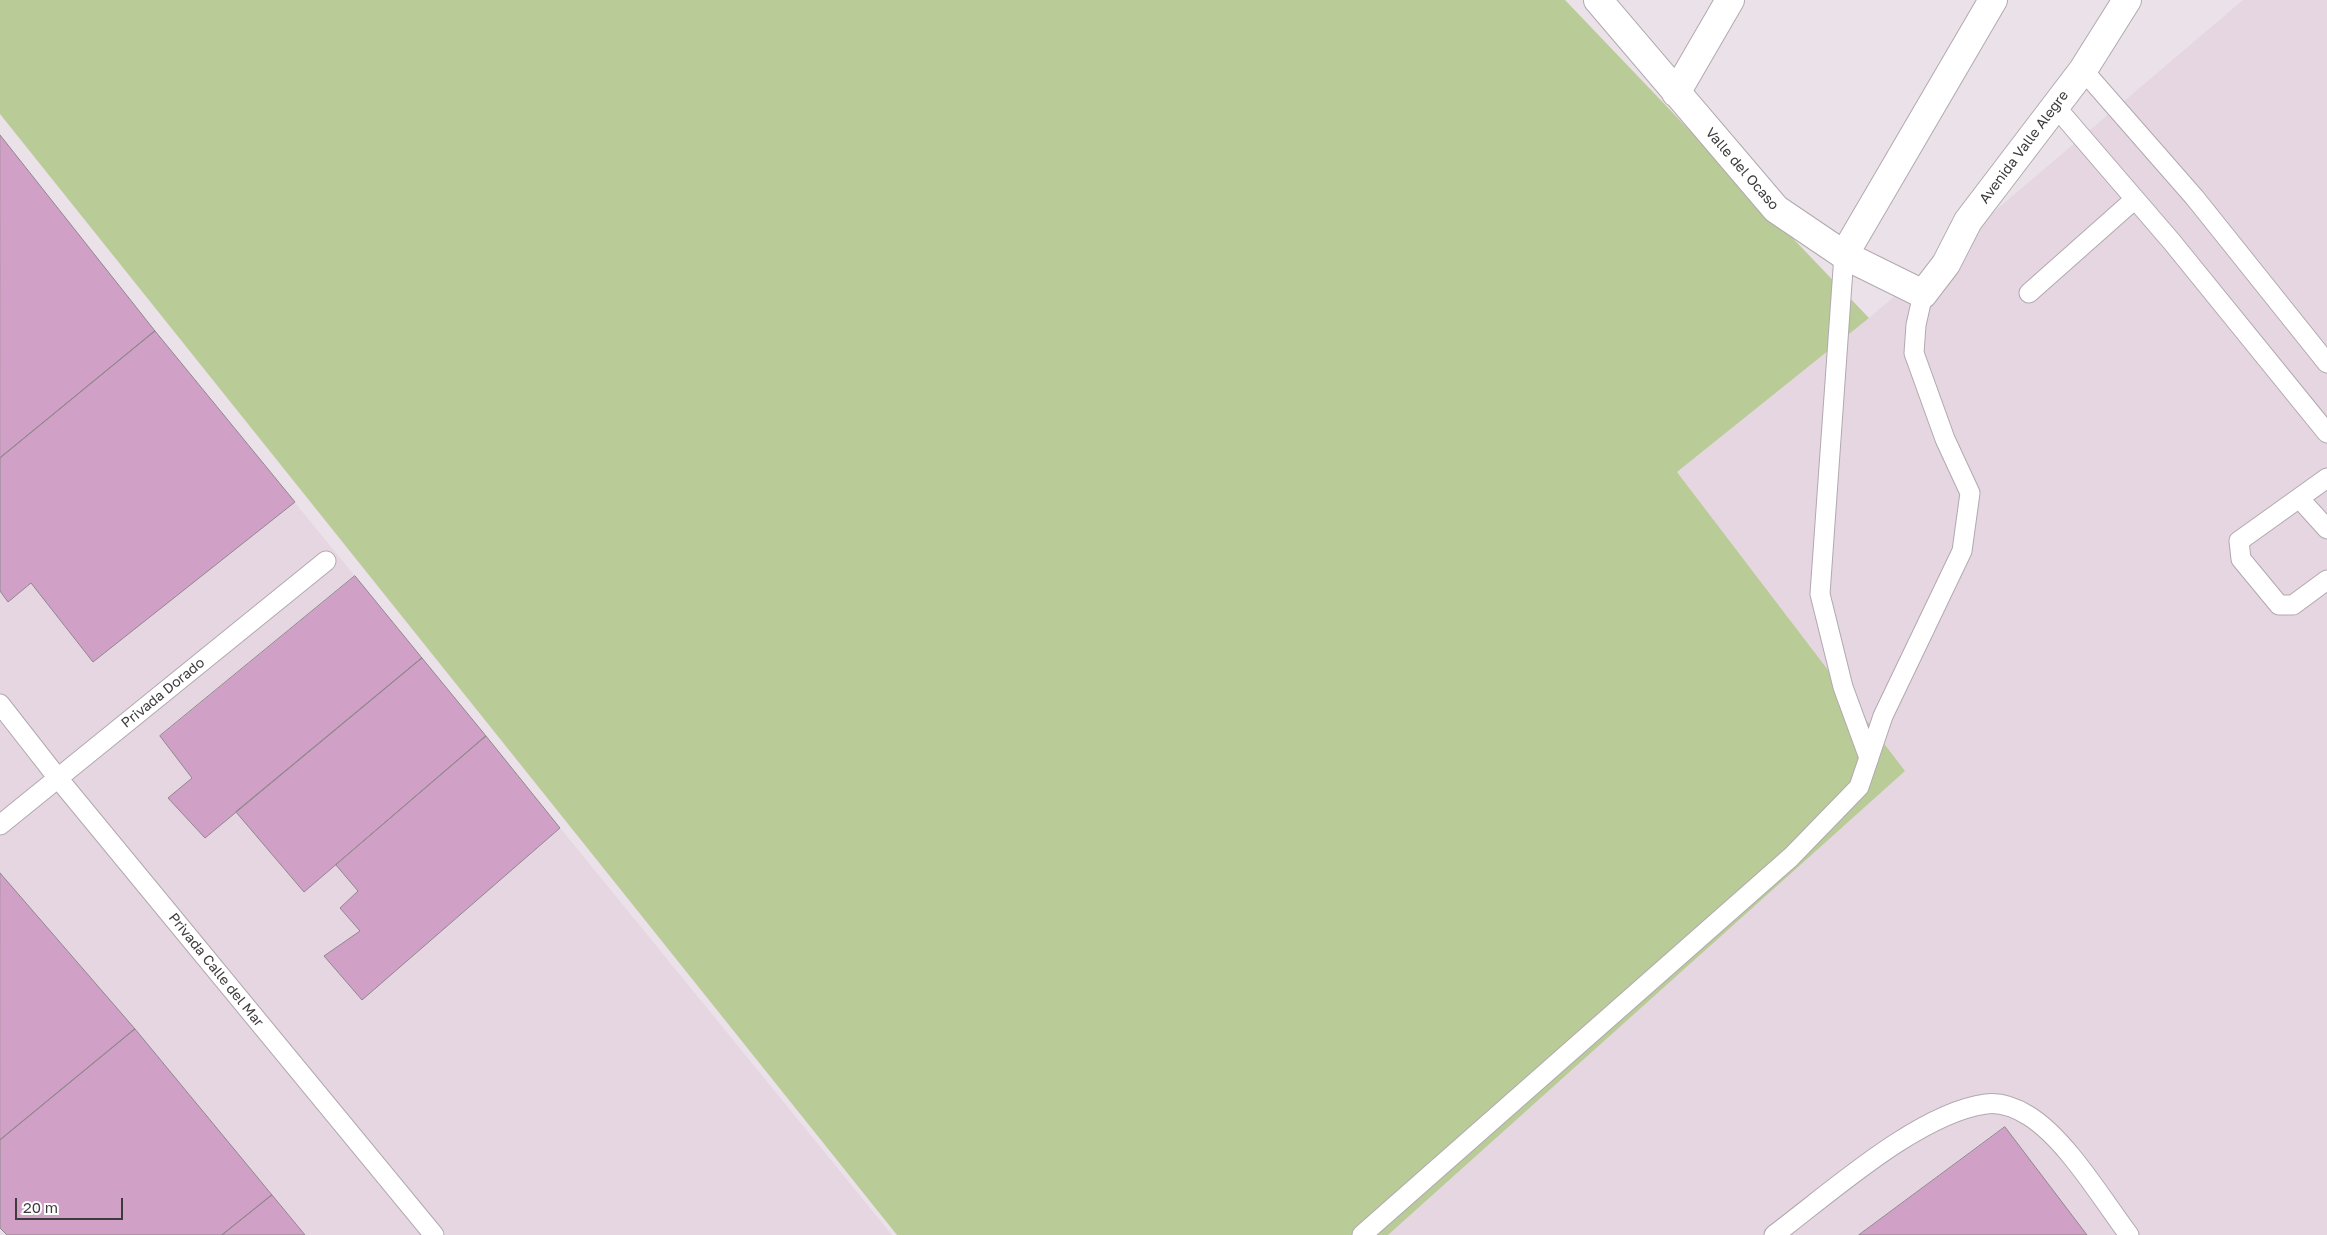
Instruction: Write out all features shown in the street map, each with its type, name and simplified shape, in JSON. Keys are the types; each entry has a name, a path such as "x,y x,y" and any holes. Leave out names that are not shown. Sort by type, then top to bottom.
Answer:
{"street":[{"name":"Valle del Ocaso","path":"1598,0 1776,209 1844,255 1923,294"},
{"path":"1676,93 1730,0"},
{"path":"1844,255 1992,0"},
{"name":"Avenida Valle Alegre","path":"1923,294 1946,264 1968,221 2083,70 2127,0"}],"lane":[{"path":"2083,70 2195,198 2327,363"},
{"path":"2056,106 2327,434"},
{"path":"2030,293 2135,200"},
{"path":"1844,255 1820,594 1843,687 1869,758"},
{"path":"1362,1235 1791,857 1859,787 1883,716 1962,551 1970,493 1946,439 1914,353 1916,325 1923,294"},
{"path":"2327,478 2239,541 2241,558 2279,605 2293,605 2327,580"},
{"path":"2299,498 2327,529"},
{"name":"Privada Dorado","path":"0,825 326,561"},
{"name":"Privada Calle del Mar","path":"0,704 57,777 434,1235"},
{"path":"1774,1235 1899,1141 1952,1114 1987,1104 2007,1105 2030,1117 2049,1133 2060,1144 2129,1235"}],"shaded area":[{"path":"2243,0 2327,0 2327,1235 1388,1235 1905,771 1677,472 1869,318"},
{"path":"0,135 155,331 892,1235 7,1235 0,1228"}],"green space":[{"path":"0,0 1565,0 1869,318 1677,472 1905,771 1388,1235 897,1235 0,114"}],"building":[{"path":"0,135 155,331 0,458"},
{"path":"155,331 295,502 93,662 31,583 8,602 0,591 0,458"},
{"path":"355,576 422,658 205,838 168,798 192,778 160,736"},
{"path":"422,658 486,736 304,892 236,812"},
{"path":"486,736 560,828 362,1000 324,956 360,931 340,908 358,891 336,865"},
{"path":"0,873 135,1029 0,1140"},
{"path":"135,1029 272,1195 222,1235 7,1235 0,1228 0,1140"},
{"path":"2005,1127 2087,1235 1859,1235"},
{"path":"272,1195 305,1235 222,1235"}]}
